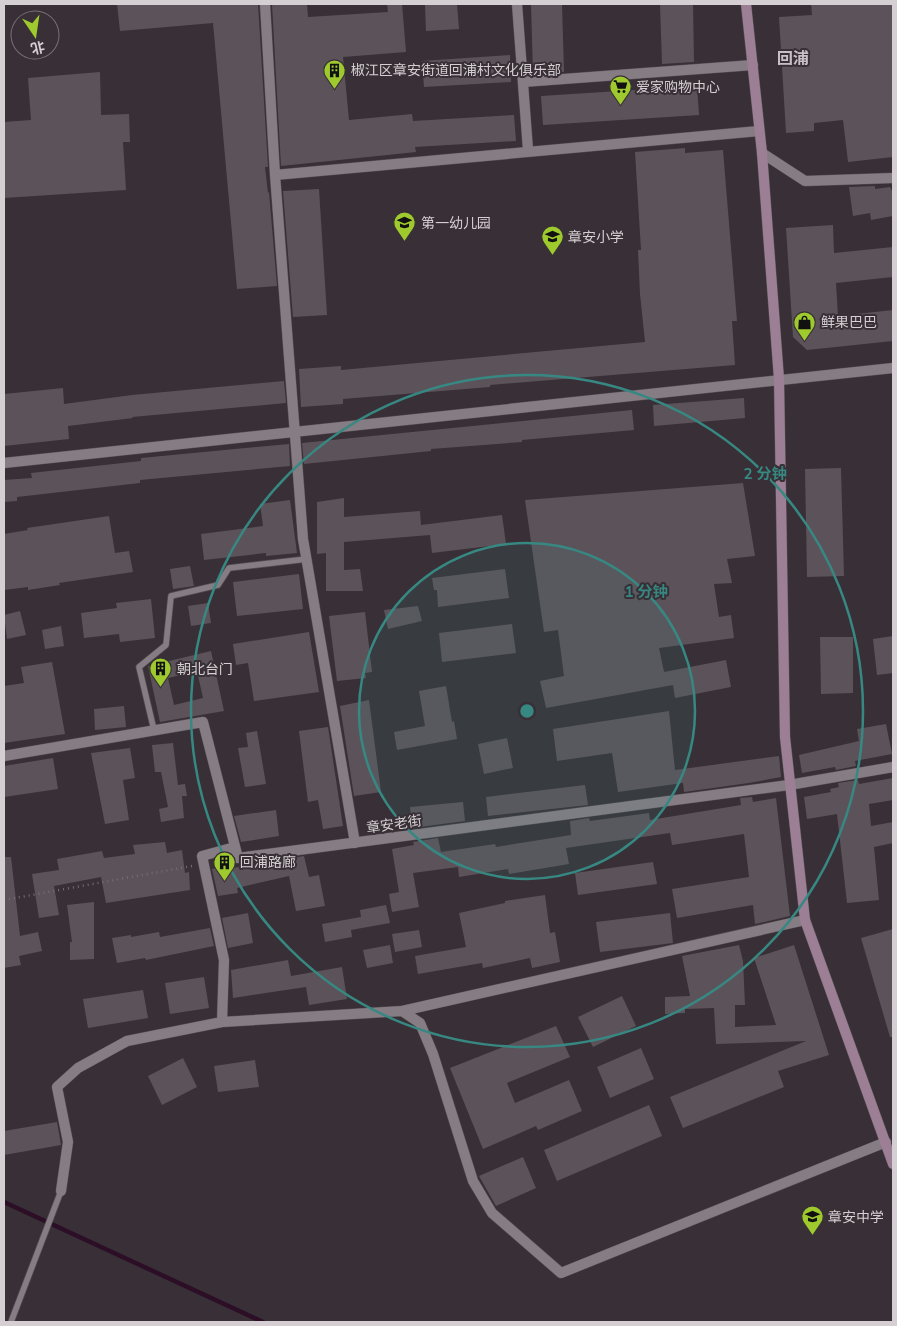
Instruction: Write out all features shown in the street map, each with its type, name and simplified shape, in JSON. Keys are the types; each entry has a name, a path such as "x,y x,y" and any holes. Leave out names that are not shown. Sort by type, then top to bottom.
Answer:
{"street":[{"path":"265,4 275,175 294,430 306,559 355,843"},
{"path":"517,4 528,150"},
{"path":"746,4 762,153 778,379 785,737 805,920 893,1164"},
{"path":"522,82 753,65"},
{"path":"275,175 528,150 759,131"},
{"path":"762,153 805,181 893,178"},
{"path":"4,463 294,430 893,368"},
{"path":"4,756 203,722 235,847 202,856 224,960 222,1022"},
{"name":"章安老街","path":"235,847 238,858 789,785 893,767"},
{"path":"61,1191 68,1142 57,1087 78,1068 127,1041 222,1022 402,1011 805,920"},
{"path":"402,1011 420,1024 433,1054 473,1181 492,1213 561,1272 886,1142"}],"lane":[{"path":"154,730 139,667 166,645 171,596 218,585 229,568 306,559"},
{"path":"11,1322 61,1191"}],"path":[{"path":"4,900 204,864"}],"building":[{"path":"117,4 258,4 268,167 265,167 277,286 237,289 213,23 120,31"},
{"path":"272,4 307,4 308,17 388,12 387,4 402,4 406,52 343,57 349,120 412,114 413,121 514,115 516,141 415,147 416,152 281,166"},
{"path":"457,4 459,29 426,31 425,5"},
{"path":"531,4 562,4 564,72 533,74"},
{"path":"660,4 693,4 694,62 662,64"},
{"path":"811,4 893,4 893,157 848,162 843,120 814,123 814,131 786,133 779,17 812,15"},
{"path":"510,55 511,82 424,87 422,61"},
{"path":"100,72 101,115 129,114 130,142 123,142 126,190 4,198 4,122 31,120 28,78"},
{"name":"爱家购物中心","path":"697,86 699,115 543,125 541,96"},
{"path":"685,148 685,153 723,150 737,321 732,321 735,365 343,399 343,404 301,407 299,369 341,366 341,370 645,342 640,294 638,250 641,250 635,152"},
{"path":"875,186 875,189 890,187 893,193 893,216 871,220 870,213 853,216 849,187"},
{"path":"319,189 327,315 293,317 283,191"},
{"path":"833,225 834,253 893,247 893,277 836,283 838,316 893,310 893,341 807,350 793,337 786,228"},
{"path":"284,381 286,403 132,417 68,426 69,439 4,446 4,394 63,388 64,404 132,395"},
{"path":"744,398 745,418 654,426 653,405"},
{"path":"632,410 634,430 522,440 522,442 431,449 431,451 304,464 302,443"},
{"path":"289,444 290,466 140,480 140,483 17,497 17,501 4,502 4,480 32,478 31,473 141,461 141,458"},
{"path":"841,468 844,576 807,577 805,469"},
{"path":"743,483 755,556 727,559 732,583 714,584 719,617 731,615 734,638 659,648 664,672 726,660 731,687 675,698 673,685 546,708 540,681 564,676 558,630 544,632 525,500"},
{"path":"344,498 344,517 420,511 421,525 502,515 506,544 432,553 430,535 344,542 344,570 360,569 363,591 326,591 326,553 317,554 317,502"},
{"path":"290,500 297,553 266,556 266,553 204,560 201,534 263,526 260,504"},
{"path":"109,516 115,553 129,551 133,572 59,583 60,585 28,590 28,587 4,590 4,534 28,530 27,528"},
{"path":"190,566 194,586 173,589 170,569"},
{"path":"505,569 509,598 438,607 437,590 434,590 432,578"},
{"path":"299,574 303,609 237,616 233,582"},
{"path":"151,599 155,638 120,642 119,634 84,638 81,613 117,608 116,603"},
{"path":"208,603 211,623 191,626 188,606"},
{"path":"418,606 422,621 388,629 384,610"},
{"path":"20,611 26,635 7,639 4,615"},
{"path":"365,612 372,672 365,673 366,678 337,681 329,616"},
{"path":"512,624 516,653 442,662 439,633"},
{"path":"61,626 64,646 45,649 42,630"},
{"path":"309,632 319,692 254,701 248,663 236,665 233,644"},
{"path":"893,636 893,673 877,675 873,639"},
{"path":"820,637 853,637 853,693 821,694"},
{"name":"朝北台门","path":"211,651 224,711 160,722 148,666","holes":["197,671 203,698 174,705 168,678"]},
{"path":"52,662 65,734 4,743 4,686 24,683 21,667"},
{"path":"446,686 457,739 397,750 394,732 425,726 419,691"},
{"path":"369,700 381,792 354,796 340,706"},
{"path":"124,706 126,727 95,730 94,709"},
{"path":"669,711 675,770 779,756 781,777 684,792 683,783 618,792 612,753 557,761 553,729"},
{"path":"886,724 892,754 855,761 856,766 836,770 835,767 802,773 799,755 859,741 857,729"},
{"path":"328,727 343,826 323,829 318,800 308,802 299,731"},
{"path":"257,731 266,784 245,787 238,748 248,747 246,733"},
{"path":"507,738 513,768 484,774 478,744"},
{"path":"173,743 178,785 185,784 187,796 182,796 184,818 161,822 159,809 168,807 161,772 155,772 152,745"},
{"path":"130,748 135,778 123,780 129,820 105,824 91,753"},
{"path":"53,758 58,789 4,797 4,766"},
{"path":"893,778 893,800 869,804 871,826 893,822 893,843 874,847 879,900 847,903 837,814 807,819 804,797 831,792 830,789 839,787 838,783 858,780 859,784"},
{"path":"585,785 588,805 488,816 486,797"},
{"path":"752,797 753,802 776,798 790,916 755,924 753,905 677,918 672,889 749,877 744,834 672,845 670,833 566,848 569,864 509,874 508,869 459,877 458,867 413,873 419,907 392,912 389,894 399,892 392,849 414,845 413,842 438,838 441,852 495,844 496,847 571,835 570,821 589,818 590,821 649,813 650,820 741,805 740,798"},
{"path":"463,802 465,821 412,828 410,807"},
{"path":"276,810 279,836 241,842 234,816"},
{"path":"165,842 167,853 182,850 185,873 189,872 190,890 106,903 101,877 54,886 59,915 39,918 32,874 59,870 57,859 102,851 104,858 135,854 133,845"},
{"path":"304,856 309,877 319,875 325,906 296,911 289,876 237,888 238,893 218,896 212,869 233,865 233,868"},
{"path":"4,857 11,857 20,936 38,932 42,951 19,956 21,965 4,968"},
{"path":"653,862 657,884 578,895 575,873"},
{"path":"545,895 550,933 555,932 560,962 532,968 530,958 483,968 482,963 418,974 415,956 466,947 459,913 505,903 505,901"},
{"path":"94,902 94,959 70,960 70,942 72,942 67,905"},
{"path":"386,905 390,923 351,930 352,937 325,942 322,924 361,917 360,910"},
{"path":"248,913 253,943 228,948 222,918"},
{"path":"670,913 673,943 600,952 596,922"},
{"path":"210,928 214,946 146,960 145,958 117,963 112,938 159,932 160,937"},
{"path":"893,929 893,1037 890,1037 861,938"},
{"path":"419,930 422,947 395,952 392,934"},
{"path":"390,945 393,963 367,968 363,950"},
{"path":"739,945 743,961 745,1005 735,1005 735,1027 776,1025 754,958 794,945 829,1055 778,1071 784,1087 683,1128 670,1097 806,1041 716,1044 714,1008 685,1009 685,1013 665,1014 665,997 690,996 682,956"},
{"path":"288,960 291,976 342,967 347,999 309,1005 306,987 233,998 231,970"},
{"path":"204,977 209,1008 170,1014 165,983"},
{"path":"143,990 148,1018 88,1028 83,999"},
{"path":"622,996 636,1026 593,1047 578,1017"},
{"path":"556,1026 570,1057 507,1083 515,1103 569,1080 582,1111 538,1130 536,1126 483,1149 450,1068"},
{"path":"641,1048 654,1079 610,1098 597,1067"},
{"path":"183,1058 197,1087 162,1105 148,1076"},
{"path":"255,1060 259,1087 218,1092 214,1066"},
{"path":"649,1105 662,1136 557,1181 544,1150"},
{"path":"57,1122 61,1145 4,1155 4,1131"},
{"path":"523,1157 536,1188 496,1206 479,1176"}],"waterway":[{"path":"4,1202 263,1322"}],"place":[{"name":"椒江区章安街道回浦村文化俱乐部","path":"335,89"},
{"name":"爱家购物中心","path":"620,106"},
{"name":"第一幼儿园","path":"405,242"},
{"name":"章安小学","path":"552,256"},
{"name":"鲜果巴巴","path":"805,341"},
{"name":"朝北台门","path":"161,688"},
{"name":"回浦路廊","path":"224,881"},
{"name":"章安中学","path":"812,1236"}],"district":[{"name":"回浦","path":"793,58"}]}
